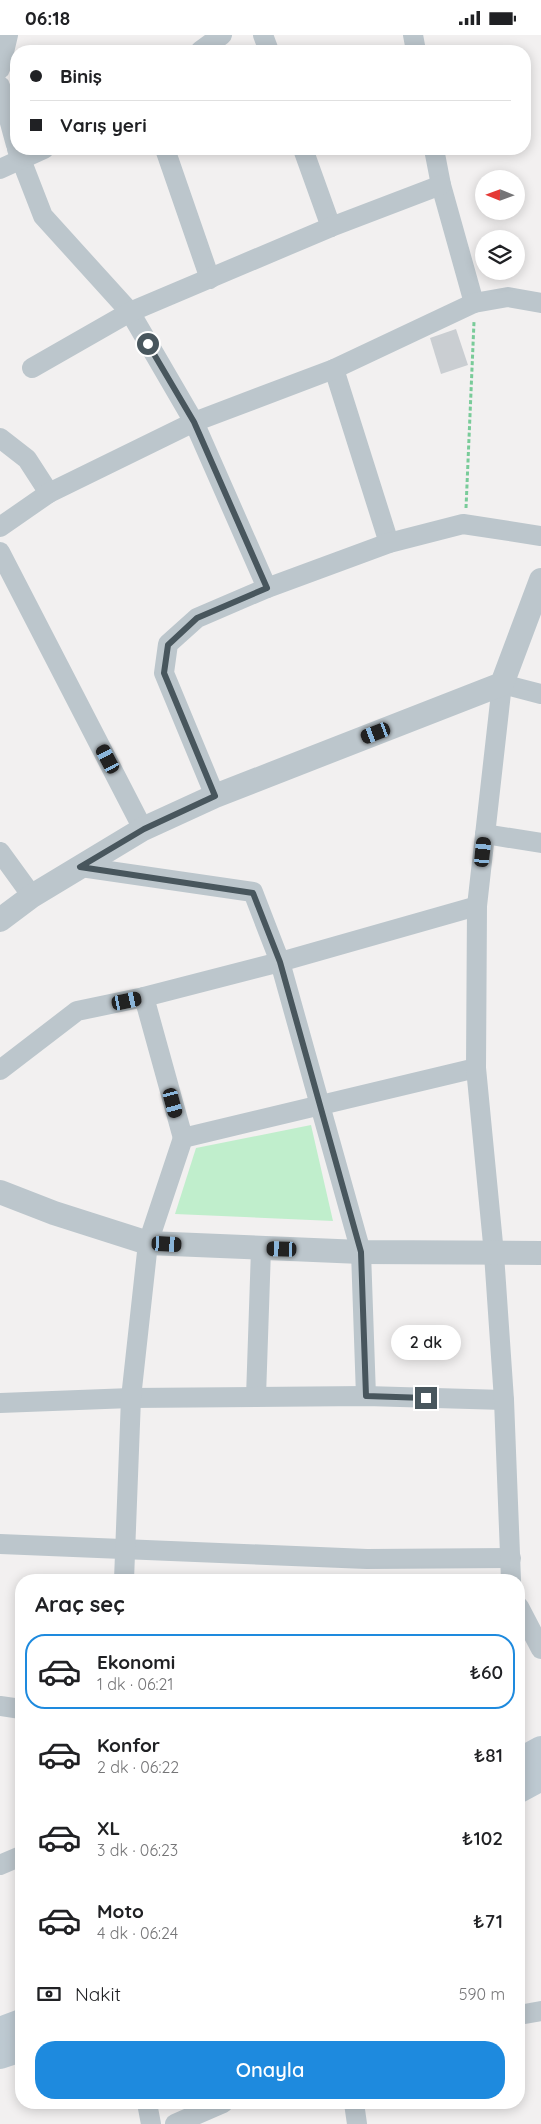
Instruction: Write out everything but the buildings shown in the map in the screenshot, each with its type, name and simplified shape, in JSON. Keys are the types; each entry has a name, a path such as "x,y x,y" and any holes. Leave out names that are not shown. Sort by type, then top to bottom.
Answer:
{"main road":[{"path":"525,1758 541,1749"},
{"path":"525,1786 541,1777"},
{"path":"0,2031 15,2025"},
{"path":"0,2055 15,2050"}],"street":[{"path":"0,69 8,35"},
{"path":"208,45 222,35"},
{"path":"0,86 10,123"},
{"path":"0,169 15,155"},
{"path":"19,155 43,215 130,312 194,422 267,588"},
{"path":"167,155 210,279"},
{"path":"305,155 331,227"},
{"path":"435,155 441,185 474,303"},
{"path":"32,368 130,312 331,227 441,185"},
{"path":"0,527 49,493 194,422 334,369 474,303 508,297 541,303"},
{"path":"334,369 389,543"},
{"path":"0,438 27,459 49,493"},
{"path":"215,796 164,673 168,645 197,618 267,588 389,543 463,524 541,535"},
{"path":"0,552 144,829"},
{"path":"511,1574 504,1400 494,1254 476,1067 477,906 502,684 541,580"},
{"path":"0,920 32,896 144,829 215,796 502,684 541,694"},
{"path":"485,834 541,843"},
{"path":"0,852 32,896"},
{"path":"80,867 253,893 280,962 361,1252 366,1396"},
{"path":"0,1070 77,1011 144,997 280,962 477,906"},
{"path":"124,1574 131,1398 148,1243 183,1138 144,997"},
{"path":"183,1138 476,1067"},
{"path":"0,1192 54,1213 148,1243 361,1252 541,1253"},
{"path":"256,1397 262,1249"},
{"path":"0,1403 131,1398 366,1396 504,1400"},
{"path":"0,1544 367,1559 511,1558"},
{"path":"525,1618 541,1649"},
{"path":"0,1706 15,1708"},
{"path":"0,1865 15,1859"},
{"path":"525,2014 541,2011"},
{"path":"147,2109 150,2124"},
{"path":"175,2124 210,2109"},
{"path":"355,2109 357,2124"}],"path":[{"path":"463,524 467,505 474,303"}],"green space":[{"path":"311,1125 333,1221 175,1214 196,1148"}],"route":[{"path":"148,344 194,422 267,588 197,618 168,645 164,673 215,796 144,829 80,867 253,893 280,962 361,1252 366,1396 426,1398"}]}
